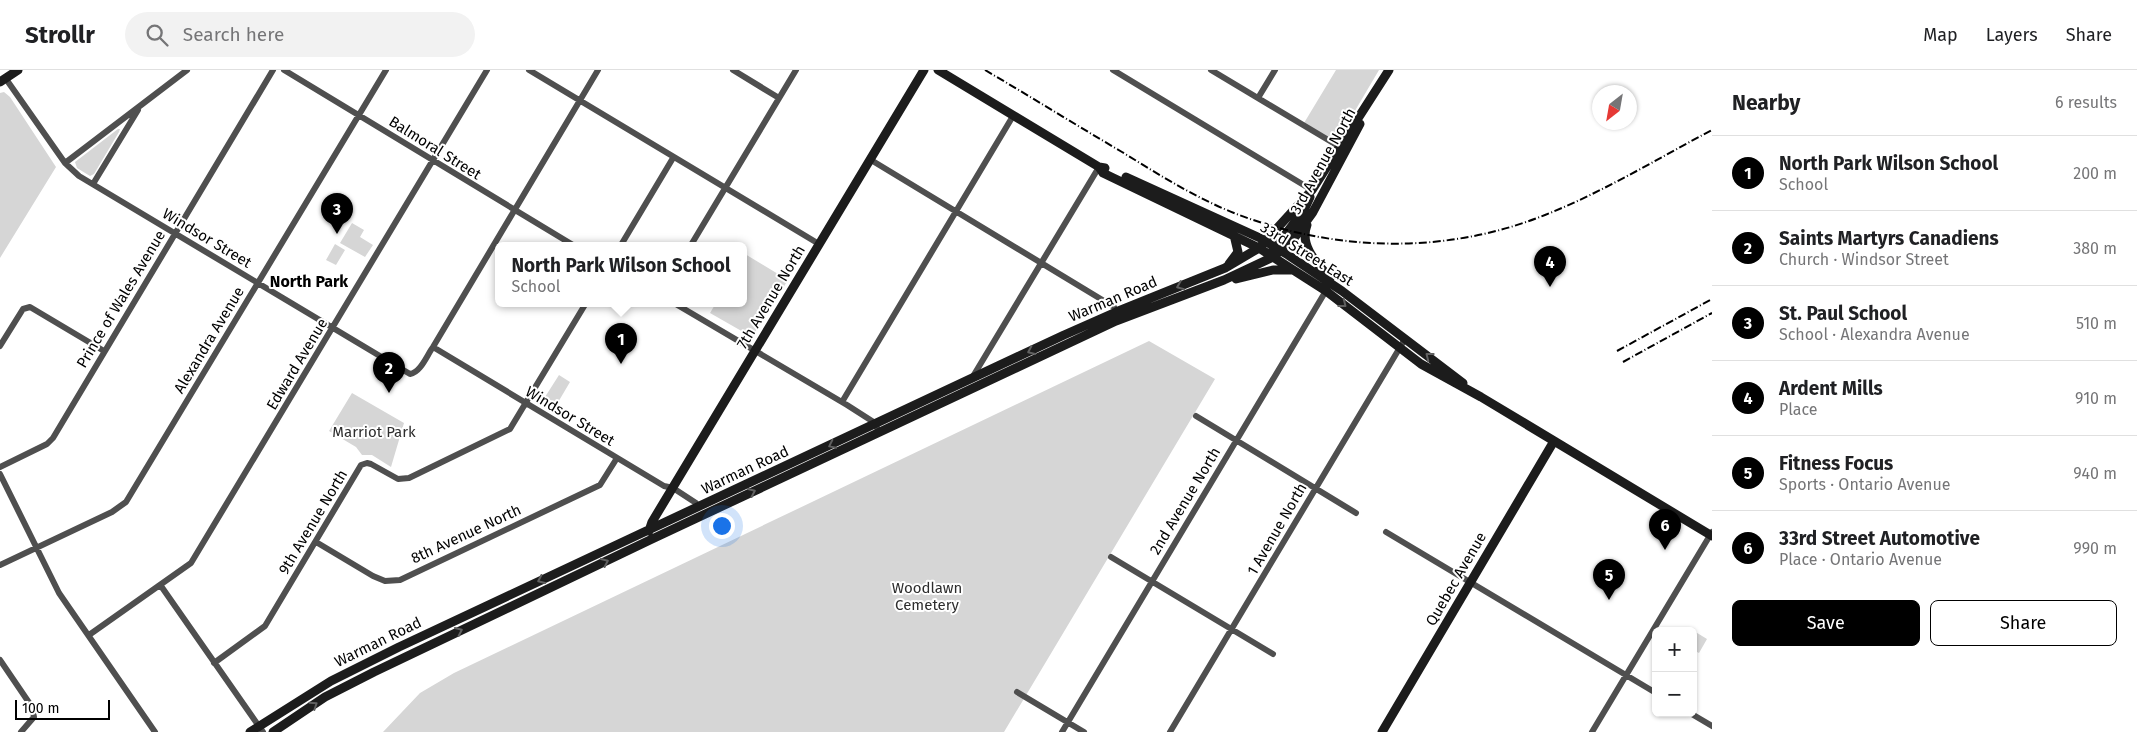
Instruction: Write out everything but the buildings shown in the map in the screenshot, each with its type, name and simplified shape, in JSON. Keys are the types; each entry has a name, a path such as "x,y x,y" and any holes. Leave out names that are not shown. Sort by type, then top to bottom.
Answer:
{"main road":[{"path":"3,81 18,70"},
{"name":"7th Avenue North","path":"649,529 924,70"},
{"name":"33rd Street East","path":"938,70 1099,167 1110,169 1278,249 1328,287 1399,348 1444,378 1481,397 1711,534"},
{"name":"3rd Avenue North","path":"1259,248 1312,190 1389,70"},
{"name":"3rd Avenue North","path":"1273,257 1278,249 1297,234 1320,199 1365,115 1372,97"},
{"name":"33rd Street East","path":"1099,167 1103,172 1234,235 1328,287 1342,291 1481,397"},
{"path":"1278,249 1304,210 1312,190"},
{"path":"1320,199 1305,229 1305,243 1317,263 1342,291"},
{"path":"1225,268 1238,252 1234,235"},
{"name":"Warman Road","path":"273,732 325,697 374,672 650,540 878,428 972,379 1116,312 1225,268 1259,248"},
{"name":"Warman Road","path":"257,730 331,681 370,661 649,529 1116,321 1214,283 1273,257"},
{"path":"1214,283 1283,268 1295,270"},
{"name":"Quebec Avenue","path":"1382,732 1554,441"},
{"path":"649,529 650,540"}],"street":[{"path":"66,162 186,70"},
{"name":"Prince of Wales Avenue","path":"0,467 47,444 53,438 273,70"},
{"name":"Balmoral Street","path":"284,70 568,242"},
{"name":"Alexandra Avenue","path":"0,565 112,512 126,502 386,70"},
{"name":"Edward Avenue","path":"89,636 191,563 487,70"},
{"path":"529,70 819,244"},
{"path":"433,347 598,70"},
{"path":"733,70 780,98"},
{"path":"693,242 796,70"},
{"path":"1113,70 1312,190"},
{"path":"1211,70 1340,147"},
{"path":"1258,98 1275,70"},
{"name":"Windsor Street","path":"3,81 79,176 410,374 415,373 433,347 664,486 673,488 696,502 697,508"},
{"path":"94,184 140,107"},
{"path":"842,402 1013,116"},
{"path":"623,242 673,158"},
{"path":"871,160 1114,307 1116,312"},
{"path":"972,379 1099,167"},
{"name":"2nd Avenue North","path":"1062,732 1328,287"},
{"path":"0,346 23,310 30,307 104,351"},
{"name":"9th Avenue North","path":"214,663 265,626 361,465 371,464 398,479 409,478 510,429 584,307"},
{"path":"681,307 842,402 878,428"},
{"name":"1 Avenue North","path":"1170,732 1405,339"},
{"path":"1196,416 1356,512"},
{"name":"8th Avenue North","path":"316,542 373,576 385,581 400,580 600,485 617,458"},
{"path":"0,474 59,593 153,731"},
{"path":"1386,532 1652,691"},
{"path":"1592,732 1711,534"},
{"path":"1111,557 1273,654"},
{"path":"161,586 257,730"},
{"path":"0,660 32,707 34,717 21,732"},
{"path":"1017,692 1084,732"},
{"path":"1697,717 1712,726"}],"green space":[{"path":"1336,70 1379,70 1336,143 1304,123"},
{"path":"4,92 10,97 56,167 0,258 0,93"},
{"path":"120,129 119,132 94,174 90,176 77,168 75,162"},
{"path":"352,223 364,230 360,237 373,245 365,257 340,243"},
{"path":"335,244 345,250 336,265 326,260"},
{"path":"747,255 788,280 752,337 710,313 714,307 747,307"},
{"name":"Woodlawn Cemetery","path":"1149,341 1215,379 1004,732 383,732 420,693 454,673"},
{"path":"559,375 570,382 557,404 545,397"},
{"name":"Marriot Park","path":"352,393 404,423 391,467 372,455 362,455 356,447 329,431"},
{"path":"1697,633 1707,639 1699,653 1697,652"}],"railway":[{"path":"985,70 1163,177 1219,207 1272,226 1350,241 1390,244 1429,242 1468,237 1507,228 1545,215 1588,196 1712,130"},
{"path":"1617,351 1712,299"},
{"path":"1623,362 1712,313"}],"place":[{"name":"St. Paul School","path":"337,234"},
{"name":"Ardent Mills","path":"1550,287"},
{"name":"North Park Wilson School","path":"621,364"},
{"name":"Saints Martyrs Canadiens","path":"389,393"},
{"name":"33rd Street Automotive","path":"1665,550"},
{"name":"Fitness Focus","path":"1609,600"}],"district":[{"name":"North Park","path":"309,281"}]}
